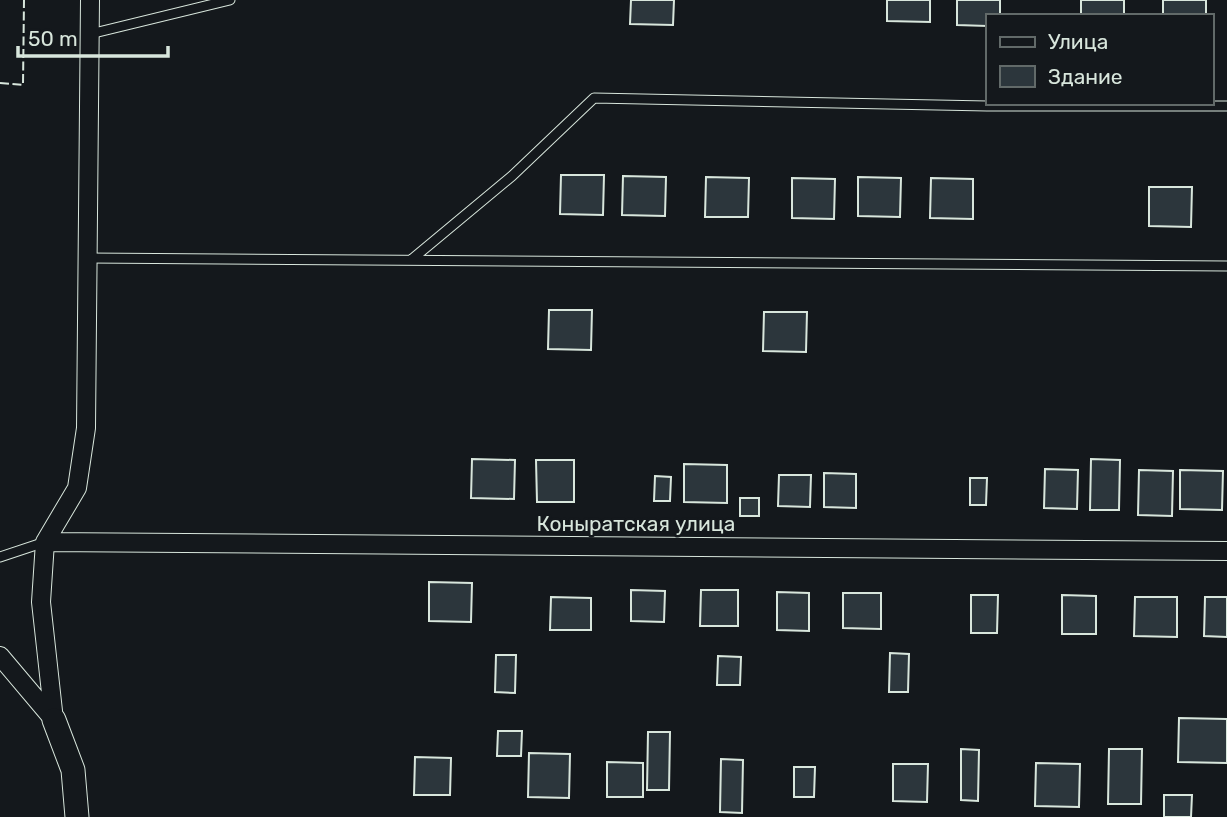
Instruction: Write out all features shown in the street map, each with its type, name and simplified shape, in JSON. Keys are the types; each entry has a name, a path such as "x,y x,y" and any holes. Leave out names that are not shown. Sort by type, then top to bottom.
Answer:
{"street":[{"path":"77,817 73,770 54,720 41,602 45,542 77,488 86,428 90,0"},
{"name":"Коныратская улица","path":"45,542 1227,551"},
{"path":"0,656 54,720"}],"lane":[{"path":"90,34 230,0"},
{"path":"411,260 512,176 593,97 987,106 1227,106"},
{"path":"88,258 1227,266"},
{"path":"0,556 45,542"}],"building":[{"path":"631,0 674,0 673,25 630,24"},
{"path":"887,0 930,0 930,22 887,21"},
{"path":"957,0 1000,0 1000,14 986,14 986,26 957,25"},
{"path":"1081,0 1124,0 1124,14 1081,14"},
{"path":"1163,0 1206,0 1206,14 1163,14"},
{"path":"561,175 604,175 603,215 560,214"},
{"path":"623,176 666,177 665,216 622,215"},
{"path":"706,177 749,178 748,217 705,217"},
{"path":"858,177 901,178 900,217 858,216"},
{"path":"792,178 835,179 834,219 792,218"},
{"path":"931,178 973,179 973,219 930,218"},
{"path":"1149,187 1192,187 1191,227 1149,226"},
{"path":"549,310 592,310 591,350 548,349"},
{"path":"764,312 807,312 806,352 763,351"},
{"path":"472,459 515,460 514,499 471,498"},
{"path":"1091,459 1120,460 1119,510 1090,510"},
{"path":"536,460 574,460 574,502 537,502"},
{"path":"684,464 727,465 727,503 684,502"},
{"path":"1045,469 1078,470 1077,509 1044,508"},
{"path":"1139,470 1173,471 1172,516 1138,515"},
{"path":"1180,470 1223,471 1222,510 1180,509"},
{"path":"824,473 856,474 856,508 824,507"},
{"path":"779,475 811,475 810,507 778,506"},
{"path":"655,476 671,477 670,501 654,501"},
{"path":"970,478 987,478 986,505 970,505"},
{"path":"740,498 759,498 759,516 740,516"},
{"path":"429,582 472,583 471,622 429,621"},
{"path":"631,590 665,591 664,622 631,621"},
{"path":"701,590 738,590 738,626 700,626"},
{"path":"777,592 809,593 809,631 777,630"},
{"path":"843,593 881,593 881,629 843,628"},
{"path":"971,595 998,595 997,633 971,633"},
{"path":"1062,595 1096,596 1096,634 1062,634"},
{"path":"551,597 591,598 591,630 550,630"},
{"path":"1135,597 1177,597 1177,637 1134,636"},
{"path":"1205,597 1227,597 1227,637 1204,636"},
{"path":"890,653 909,654 908,692 889,692"},
{"path":"496,655 516,655 515,693 495,692"},
{"path":"718,656 741,657 740,685 717,685"},
{"path":"1179,718 1227,719 1227,763 1178,762"},
{"path":"498,731 522,731 521,756 497,756"},
{"path":"648,732 670,732 669,790 647,790"},
{"path":"961,749 979,750 978,801 961,800"},
{"path":"1109,749 1142,749 1141,804 1108,804"},
{"path":"529,753 570,754 569,798 528,797"},
{"path":"415,757 451,758 450,795 414,795"},
{"path":"721,759 743,760 742,813 720,812"},
{"path":"607,762 643,763 643,797 607,797"},
{"path":"1036,763 1080,764 1079,807 1035,806"},
{"path":"893,764 928,764 927,802 893,801"},
{"path":"794,767 815,767 814,797 794,797"},
{"path":"1164,795 1192,795 1191,817 1164,817"}],"fence":[{"path":"0,83 23,85 24,0"}]}
